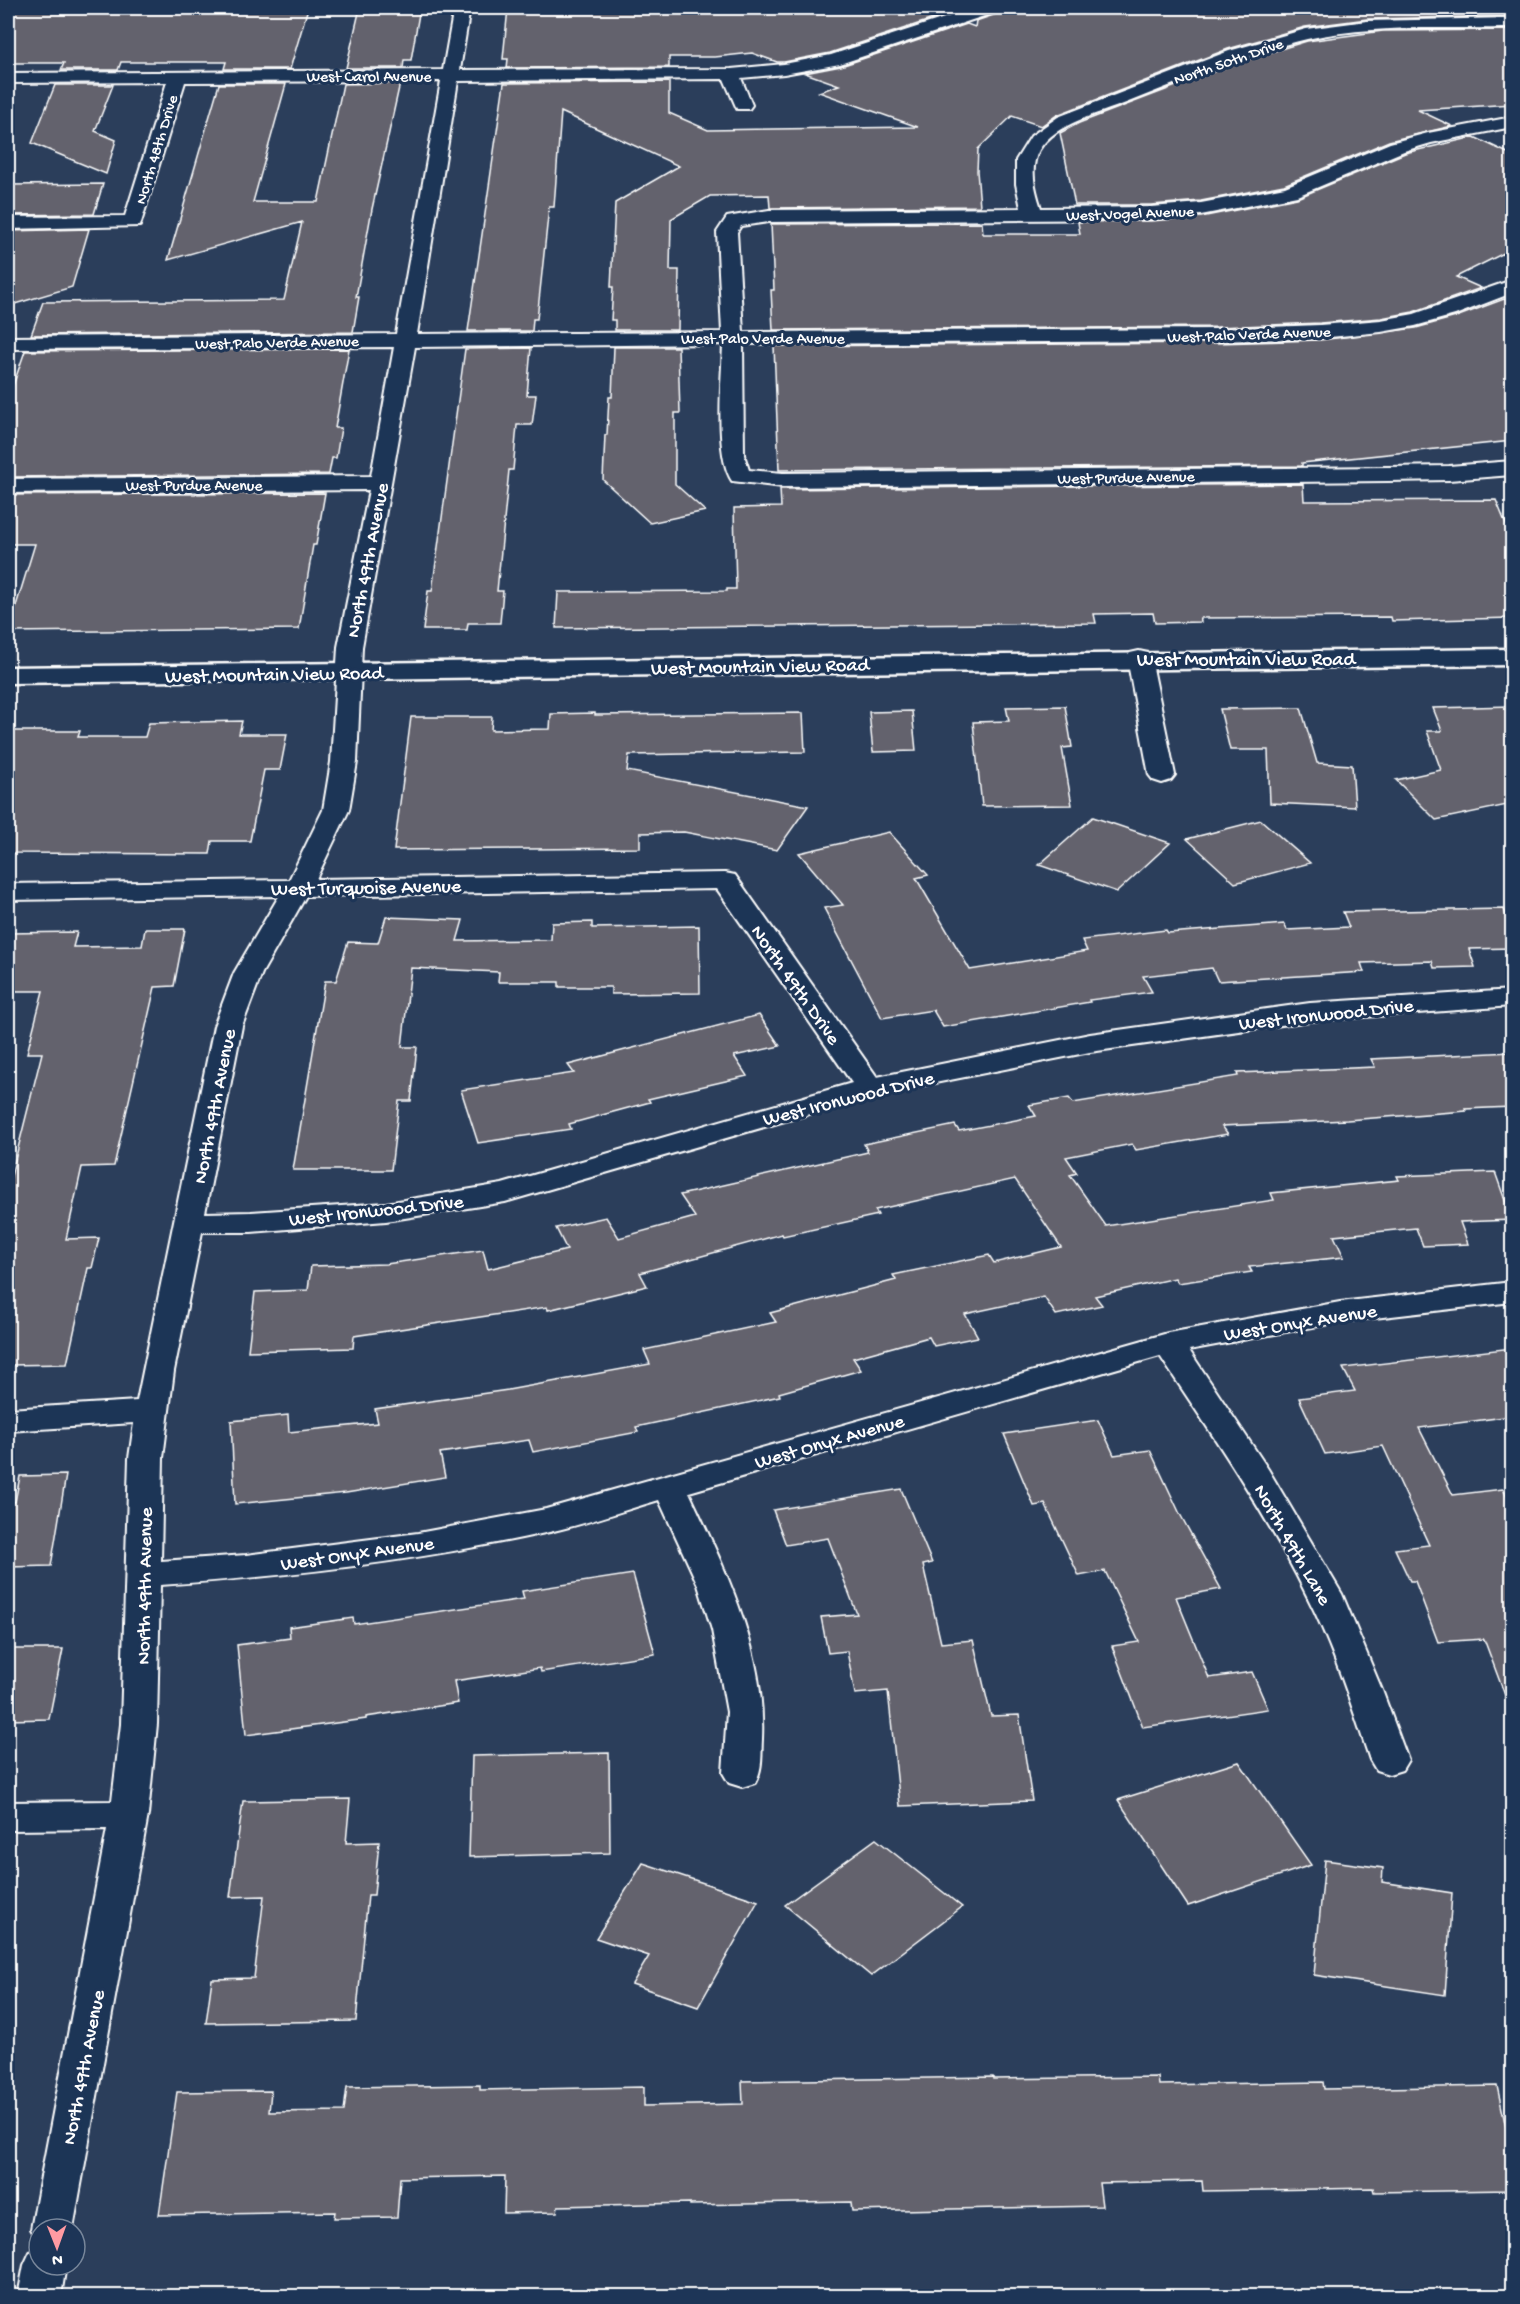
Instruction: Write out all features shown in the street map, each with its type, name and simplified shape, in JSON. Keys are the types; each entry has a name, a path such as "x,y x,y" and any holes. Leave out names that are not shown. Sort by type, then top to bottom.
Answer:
{"street":[{"name":"North 49th Avenue","path":"54,2217 129,1815 139,1724 146,1458 158,1371 228,1026 248,973 297,888 336,810 344,762 350,647 381,483 462,8"},
{"name":"West Carol Avenue","path":"8,78 731,74 784,69 834,60 990,8"},
{"name":"North 50th Drive","path":"1033,215 1024,179 1023,162 1029,147 1044,131 1064,121 1235,55 1306,34 1367,26 1512,23"},
{"path":"731,74 743,105"},
{"name":"North 48th Drive","path":"8,223 133,222 178,76"},
{"name":"West Vogel Avenue","path":"733,337 727,232 734,220 769,216 1033,215 1152,213 1201,209 1290,192 1397,147 1428,138 1512,122"},
{"name":"West Palo Verde Avenue","path":"8,344 405,339 1205,336 1302,333 1384,326 1470,304 1512,286"},
{"name":"West Purdue Avenue","path":"733,337 733,455 740,476 783,480 1388,474 1449,473 1512,468"},
{"name":"West Purdue Avenue","path":"8,486 381,483"},
{"name":"West Mountain View Road","path":"8,675 348,672 1139,658 1512,657"},
{"path":"1139,658 1162,775"},
{"name":"West Turquoise Avenue","path":"8,892 725,881"},
{"name":"North 49th Drive","path":"725,881 870,1087"},
{"name":"West Ironwood Drive","path":"189,1223 251,1222 386,1212 505,1193 870,1087 1090,1043 1310,1012 1512,998"},
{"name":"West Onyx Avenue","path":"143,1574 246,1567 418,1545 546,1521 1168,1343 1340,1312 1512,1292"},
{"name":"North 49th Lane","path":"1168,1343 1256,1477 1324,1593 1364,1690 1389,1760"},
{"path":"8,1420 152,1411"},
{"path":"669,1486 715,1585 730,1630 745,1712 742,1773"},
{"path":"8,1816 129,1815"},
{"path":"39,2296 43,2277"}],"building":[{"path":"8,8 308,8 290,69 224,69 226,62 121,62 118,70 61,70 64,63 8,63"},
{"path":"360,8 420,8 411,60 404,60 403,68 346,68"},
{"path":"508,8 914,8 942,16 830,53 784,62 777,62 752,53 715,57 669,57 669,67 507,68 508,59 503,59"},
{"path":"1000,8 1512,8 1512,16 1367,19 1305,27 1228,49 1057,115 1041,126 1012,116 978,149 980,206 770,208 769,195 710,196 671,219 670,270 679,270 678,330 615,330 615,320 611,320 613,287 611,287 615,203 679,166 561,112 554,207 549,207 537,319 533,319 532,331 468,331 504,83 669,82 669,113 708,130 918,127 819,92 839,85 805,73 841,66 967,24 975,27 976,21 997,14"},
{"path":"1512,30 1512,104 1418,110 1452,126 1389,141 1284,185 1201,201 1151,205 1075,205 1060,133 1079,123 1239,62 1307,41 1383,31"},
{"path":"400,83 372,209 356,297 359,297 353,332 31,335 43,302 284,300 302,222 168,260 219,84 286,84 253,202 318,202 343,84"},
{"path":"55,85 113,85 95,131 116,140 106,174 32,143"},
{"path":"1474,137 1512,155 1512,249 1456,277 1481,288 1413,312 1381,318 1320,323 1217,327 773,330 771,224 982,223 983,234 1080,234 1078,222 1151,221 1201,217 1297,198 1405,153"},
{"path":"103,184 94,214 8,215 8,185"},
{"path":"89,229 72,287 8,306 8,231"},
{"path":"1504,299 1512,303 1512,441 1302,463 1302,466 779,470 774,346 1217,343 1320,340 1416,328 1456,317"},
{"path":"614,347 678,347 680,413 675,413 675,484 705,511 650,523 603,480 609,397 612,397"},
{"path":"531,348 527,395 536,395 532,425 517,425 513,470 509,470 497,591 503,591 500,623 468,623 467,630 423,630 428,591 432,591 465,349"},
{"path":"349,349 335,428 341,428 336,458 332,458 329,474 8,477 8,400 25,351"},
{"path":"1303,484 1304,501 1496,500 1512,539 1512,618 1392,621 1391,617 1200,618 1201,622 1155,623 1153,613 1094,614 1096,623 556,628 558,592 727,591 727,589 736,589 734,508 781,507 780,489"},
{"path":"325,493 316,545 313,545 299,629 8,632 35,544 8,544 8,495"},
{"path":"1065,706 1072,747 1062,748 1072,805 982,806 973,722 1009,721 1006,707"},
{"path":"1512,706 1512,804 1436,820 1396,780 1441,770 1427,731 1442,731 1433,708"},
{"path":"1301,708 1317,763 1352,765 1355,807 1270,803 1268,750 1230,750 1220,709"},
{"path":"912,711 916,751 873,752 869,712"},
{"path":"595,713 595,715 803,713 805,752 629,755 627,771 808,806 777,850 684,832 640,833 640,848 394,850 411,717 492,717 491,730 550,729 551,714"},
{"path":"242,721 239,734 287,734 280,770 264,770 250,841 212,841 210,854 8,853 8,731 80,731 78,737 145,737 149,723"},
{"path":"1093,817 1170,843 1117,892 1039,865"},
{"path":"1261,820 1310,863 1235,883 1187,839"},
{"path":"889,832 928,875 916,878 970,970 1087,951 1082,940 1166,930 1168,933 1284,924 1287,930 1349,927 1343,912 1504,909 1512,933 1512,948 1469,949 1475,967 1434,968 1432,961 1361,963 1364,972 1218,981 1212,968 1143,976 1152,992 1089,1000 1090,1002 943,1027 933,1010 882,1018 824,908 843,905 799,853"},
{"path":"386,917 463,920 457,941 551,940 552,923 592,922 592,928 699,926 700,993 611,994 611,987 559,987 559,982 498,982 499,972 411,968 402,1047 417,1047 411,1101 399,1101 391,1170 293,1170 325,981 336,981 348,942 378,943"},
{"path":"145,929 185,929 174,986 155,987 114,1166 82,1167 66,1239 99,1238 92,1268 88,1268 67,1364 8,1365 8,1188 42,1053 27,1053 43,991 8,991 8,933 77,932 73,947 142,946"},
{"path":"759,1015 780,1046 734,1056 747,1076 648,1099 650,1102 569,1124 571,1129 478,1143 461,1090 574,1073 568,1065"},
{"path":"1512,1052 1512,1107 1347,1120 1222,1126 1228,1134 1136,1150 1132,1144 1066,1157 1077,1173 1070,1175 1106,1226 1274,1200 1271,1193 1399,1180 1397,1176 1495,1172 1512,1220 1460,1222 1468,1244 1423,1246 1416,1228 1334,1236 1344,1257 1249,1267 1252,1272 1178,1283 1175,1278 1095,1296 1102,1305 1056,1315 1044,1297 965,1314 978,1337 934,1346 929,1337 853,1358 861,1370 779,1393 780,1396 636,1427 638,1432 533,1452 529,1440 440,1453 445,1477 346,1493 235,1504 231,1421 288,1415 289,1432 378,1423 375,1409 508,1390 650,1364 644,1350 776,1322 770,1313 896,1280 893,1275 989,1255 994,1263 1061,1247 1015,1179 875,1210 878,1215 783,1236 782,1234 640,1273 647,1286 548,1310 547,1307 354,1336 353,1348 248,1351 255,1292 308,1290 311,1266 386,1264 483,1250 488,1269 567,1250 556,1228 606,1217 619,1238 695,1217 680,1195 868,1152 864,1144 955,1125 959,1131 1036,1116 1029,1105 1069,1098 1073,1103 1238,1076 1237,1073 1375,1067 1371,1059"},
{"path":"1512,1348 1512,1416 1419,1428 1453,1495 1503,1489 1512,1507 1512,1706 1509,1706 1484,1639 1438,1642 1415,1581 1410,1581 1395,1549 1429,1545 1383,1446 1325,1454 1299,1398 1355,1391 1343,1368"},
{"path":"1098,1420 1114,1455 1150,1450 1180,1514 1221,1589 1176,1597 1209,1678 1252,1672 1268,1709 1143,1727 1112,1646 1139,1642 1105,1571 1079,1576 1045,1504 1034,1506 1004,1434"},
{"path":"66,1475 51,1566 8,1567 8,1502 15,1502 20,1476"},
{"path":"901,1489 932,1563 923,1565 941,1643 973,1640 991,1716 1019,1715 1032,1801 900,1806 888,1691 855,1694 847,1651 828,1653 821,1617 857,1614 828,1538 786,1545 773,1510"},
{"path":"633,1574 655,1654 541,1672 540,1668 454,1681 458,1703 366,1717 366,1719 246,1735 237,1645 290,1638 289,1627 353,1618 354,1624 524,1599 522,1591"},
{"path":"8,1649 63,1649 49,1719 8,1720"},
{"path":"609,1753 610,1853 469,1857 472,1756"},
{"path":"1239,1762 1311,1865 1188,1906 1118,1800"},
{"path":"350,1799 346,1843 379,1842 374,1895 368,1895 356,2021 206,2023 212,1979 254,1978 264,1896 230,1897 243,1801"},
{"path":"876,1839 962,1907 871,1976 785,1905"},
{"path":"1325,1860 1383,1868 1382,1882 1452,1893 1445,1995 1314,1975"},
{"path":"643,1863 758,1901 698,2007 632,1984 649,1956 596,1938"},
{"path":"993,2077 993,2079 1158,2077 1159,2085 1323,2082 1324,2089 1497,2086 1512,2155 1512,2190 1374,2192 1373,2188 1203,2191 1202,2181 1099,2183 1102,2206 852,2211 851,2202 690,2205 690,2203 558,2206 557,2212 504,2213 505,2176 400,2178 397,2217 334,2218 335,2212 159,2215 177,2092 271,2091 269,2112 344,2111 347,2087 480,2085 480,2090 644,2087 644,2106 743,2104 742,2081"}]}
